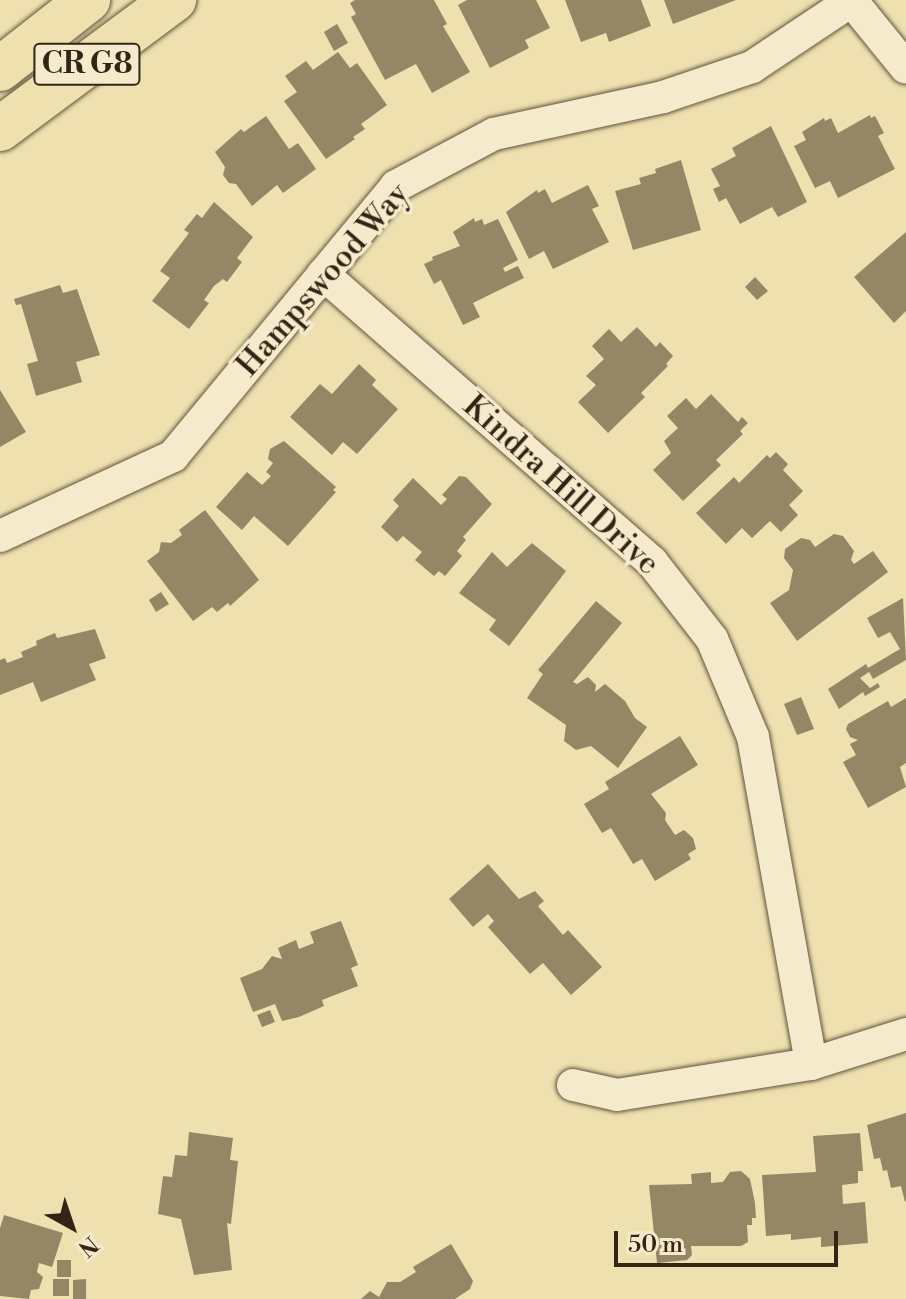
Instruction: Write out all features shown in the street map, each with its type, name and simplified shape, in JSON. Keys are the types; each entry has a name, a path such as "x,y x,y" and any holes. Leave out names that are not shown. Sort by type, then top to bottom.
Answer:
{"main road":[{"name":"CR G8","path":"0,69 88,0"},
{"name":"CR G8","path":"0,129 174,0"}],"street":[{"path":"851,0 906,68"},
{"name":"Hampswood Way","path":"0,536 173,456 396,186 494,134 712,83 784,49 851,0"},
{"name":"Kindra Hill Drive","path":"323,274 652,562 712,639 753,737 811,1064"},
{"path":"573,1085 617,1095 811,1064 906,1034"}],"building":[{"path":"355,0 434,0 447,24 443,26 470,72 432,93 416,64 385,80 351,17 356,14 350,3"},
{"path":"467,0 536,0 550,28 525,40 529,48 490,68 458,5"},
{"path":"565,0 641,0 651,26 609,42 606,33 581,42"},
{"path":"664,0 736,0 673,24"},
{"path":"337,24 348,43 334,51 324,32"},
{"path":"338,52 350,68 357,63 387,105 361,124 365,129 353,137 355,139 326,159 284,101 297,92 285,76 306,61 313,70"},
{"path":"870,115 871,118 875,116 884,133 878,136 895,169 838,198 830,181 815,188 794,146 806,140 802,132 824,118 825,121 831,118 838,133"},
{"path":"266,116 289,149 298,143 316,169 283,193 277,185 252,206 236,184 229,183 223,175 225,167 215,152 241,129 244,132"},
{"path":"771,126 807,202 778,217 772,207 740,224 726,198 719,202 713,189 720,186 711,169 736,156 732,148"},
{"path":"681,160 701,230 633,250 615,191 641,184 639,178"},
{"path":"588,185 599,206 592,209 609,242 553,269 544,251 529,259 506,212 537,190 538,193 545,189 552,203"},
{"path":"214,202 253,237 237,258 242,262 227,282 223,279 214,286 204,300 209,303 189,329 152,301 170,278 160,271 189,233 184,230 197,214 202,218"},
{"path":"474,218 475,222 482,219 484,225 498,219 518,260 503,268 505,272 518,266 524,278 473,303 480,317 463,325 441,280 434,284 424,264 433,260 432,257 460,246 453,232"},
{"path":"906,232 906,311 894,323 854,277"},
{"path":"755,277 768,291 757,300 745,287"},
{"path":"60,285 63,293 77,289 100,355 76,362 82,382 36,396 27,364 38,361 21,304 16,305 14,299"},
{"path":"637,327 656,347 660,342 673,356 666,364 668,366 641,393 645,397 608,433 578,402 596,385 586,376 604,359 592,346 609,329 621,342"},
{"path":"359,364 376,380 372,385 398,409 357,454 343,442 332,455 290,417 320,384 332,394"},
{"path":"0,390 26,432 0,447"},
{"path":"711,394 738,422 742,417 748,423 740,431 743,434 716,460 721,465 683,501 653,470 671,453 664,441 678,428 667,416 686,398 696,409"},
{"path":"284,441 336,487 333,490 336,492 288,546 254,516 242,530 216,507 247,472 262,485 271,476 266,472 273,463 268,459 270,449"},
{"path":"776,452 788,464 783,470 803,491 789,505 798,515 781,532 770,521 752,538 742,528 726,544 696,513 734,477 739,483 767,455 770,458"},
{"path":"459,476 466,477 492,504 463,537 466,540 457,551 462,556 445,576 439,571 434,576 415,560 422,552 403,536 397,542 381,527 399,506 393,500 413,478 441,505 447,499 442,495"},
{"path":"205,510 259,580 230,606 228,603 217,612 212,607 193,621 147,561 159,552 161,542 171,543 182,535 179,530"},
{"path":"834,534 843,536 854,551 851,560 854,564 873,551 888,572 797,641 770,603 789,590 793,570 784,558 785,549 801,538 810,540 815,547"},
{"path":"532,543 566,571 509,646 489,630 496,620 459,593 492,552 507,567"},
{"path":"161,592 169,604 156,612 149,600"},
{"path":"903,598 906,660 873,679 869,672 860,678 870,688 878,683 880,687 865,696 863,692 839,709 828,689 866,664 868,668 900,649 890,632 878,638 867,618"},
{"path":"596,601 622,623 573,682 577,684 588,677 596,685 595,692 605,684 625,701 635,718 647,727 618,768 591,746 576,750 564,741 566,725 527,698 543,674 538,670"},
{"path":"95,629 106,658 89,664 96,680 41,702 33,682 0,695 0,660 5,658 7,663 23,657 21,652 55,633 57,638"},
{"path":"801,697 814,729 797,735 784,704"},
{"path":"906,698 906,763 900,767 906,787 868,808 843,762 856,755 850,744 858,740 850,737 846,729 848,724 888,701 891,707"},
{"path":"680,736 698,765 651,794 666,813 665,820 675,835 684,830 693,838 696,849 688,854 691,859 655,881 642,859 633,864 611,828 602,833 584,804 609,789 605,782"},
{"path":"488,864 519,899 535,891 544,901 538,906 563,935 568,930 602,967 571,995 543,963 530,974 488,927 494,921 488,914 473,927 449,899"},
{"path":"341,921 358,965 351,968 358,986 322,1000 324,1006 299,1017 282,1021 275,1004 253,1012 240,978 262,969 272,956 282,959 278,948 296,940 299,949 314,943 310,932"},
{"path":"270,1010 275,1022 262,1027 257,1015"},
{"path":"906,1113 905,1202 901,1186 891,1188 887,1170 883,1171 880,1158 874,1159 867,1125"},
{"path":"189,1132 233,1138 230,1160 238,1161 231,1224 227,1223 232,1270 194,1275 181,1219 158,1214 163,1176 172,1177 175,1155 187,1156"},
{"path":"860,1133 863,1171 858,1171 858,1183 842,1185 843,1204 865,1202 868,1243 821,1247 821,1237 791,1240 791,1234 766,1236 762,1175 816,1172 813,1136"},
{"path":"741,1171 750,1179 755,1203 756,1218 752,1218 752,1225 747,1225 748,1242 741,1246 691,1246 692,1255 687,1260 657,1263 649,1185 692,1184 691,1174 711,1172 711,1183 723,1182 730,1172"},
{"path":"4,1215 63,1233 52,1267 39,1263 37,1272 43,1277 39,1289 31,1290 29,1299 0,1296 0,1228"},
{"path":"451,1244 473,1281 470,1289 455,1299 361,1299 370,1291 379,1297 387,1282 400,1282 416,1272 413,1267"},
{"path":"57,1260 71,1260 71,1277 57,1277"},
{"path":"53,1279 69,1279 69,1296 53,1296"},
{"path":"86,1279 86,1299 73,1299 73,1280"}]}
